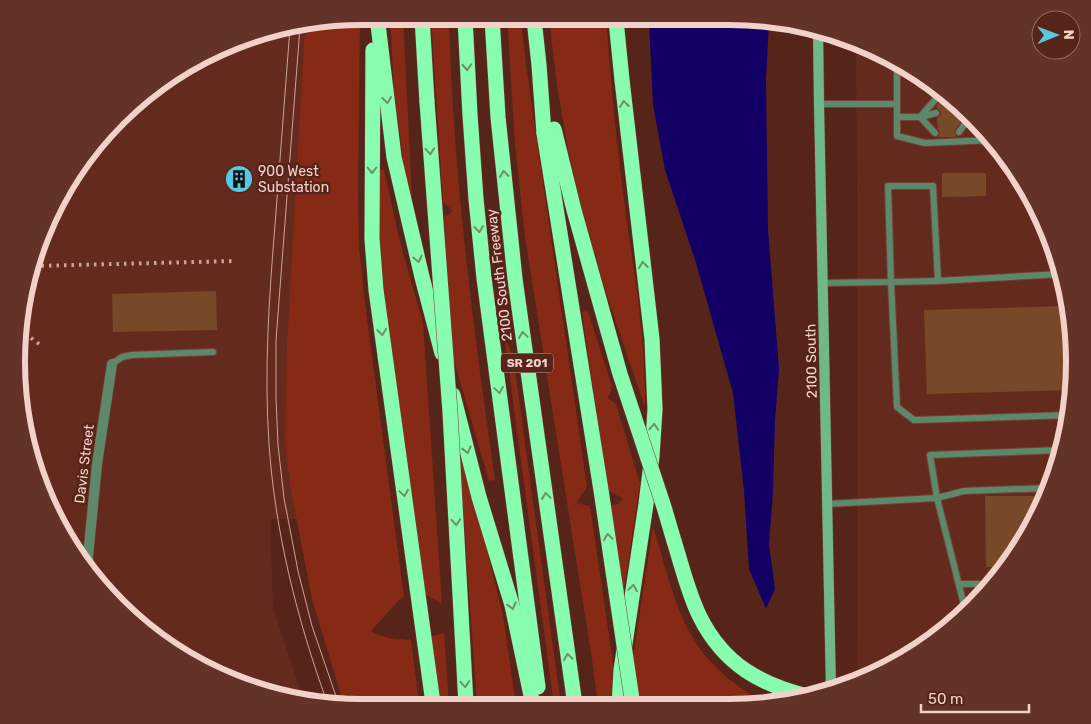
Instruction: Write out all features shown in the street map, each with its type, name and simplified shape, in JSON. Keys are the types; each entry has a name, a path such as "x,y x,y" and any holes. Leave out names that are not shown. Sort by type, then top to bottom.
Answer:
{"highway":[{"path":"373,25 372,239 376,290 433,699"},
{"path":"378,25 394,157 422,277 476,487 512,605 532,699"},
{"path":"422,25 426,102 450,412 466,699"},
{"name":"2100 South Freeway","path":"465,25 476,199 484,278 540,699"},
{"name":"2100 South Freeway","path":"492,25 498,117 515,279 574,699"},
{"path":"535,25 632,699"},
{"path":"616,25 651,330 655,409 652,456 621,670 619,699"},
{"path":"549,131 574,210 620,374 693,600 700,616 708,631 728,657 740,667 765,682 796,693"}],"main road":[{"name":"2100 South","path":"818,37 831,683"}],"street":[{"name":"Davis Street","path":"88,557 97,464 112,364"}],"lane":[{"path":"897,70 897,136 925,143 983,141"},
{"path":"920,117 935,100"},
{"path":"819,104 897,104"},
{"path":"897,117 920,117 936,113"},
{"path":"920,117 935,124"},
{"path":"920,117 935,133"},
{"path":"959,123 963,120"},
{"path":"959,132 965,123"},
{"path":"938,281 933,186 888,186 890,282 897,407 914,420 1062,415"},
{"path":"823,283 938,281 1055,274"},
{"path":"112,364 122,357 132,355 213,352"},
{"path":"964,603 938,498 930,455 1055,450"},
{"path":"827,504 938,498 964,491 1041,488"},
{"path":"959,584 982,584"}],"shaded area":[{"path":"360,25 359,247 404,597 371,631 386,637 411,640 418,699 342,698 312,599 290,485 285,440 287,346 305,30"},
{"path":"390,25 403,25 413,216 406,182 394,90"},
{"path":"432,25 449,25 455,134 465,250 495,480 489,481 453,357 444,217 452,210 443,202"},
{"path":"507,25 522,25 587,487 576,503 590,506 613,663 611,699 597,699 525,237 515,144"},
{"path":"550,25 606,25 618,150 640,317 645,377 645,407 606,293 583,213 568,150"},
{"path":"649,25 729,25 769,28 766,80 768,229 779,369 769,544 775,589 766,609 749,569 744,491 733,393 696,263 665,170 653,105"},
{"path":"316,28 300,519 270,519 273,608 302,694 254,681 193,654 140,615 109,584 70,530 43,470 31,428 28,406 25,362 26,340 31,296 36,275 51,233 70,193 109,140 140,109 193,70 254,43 296,31"},
{"path":"856,50 898,70 934,95 982,140 1009,175 1031,213 1055,275 1063,318 1066,362 1063,406 1055,449 1031,511 1009,549 967,600 934,629 897,654 858,673 857,640"},
{"path":"379,170 384,170 399,238 423,323 442,604 423,593 385,305 377,218"},
{"path":"588,311 612,387 608,398 616,404 640,484 623,596 610,506 618,504 623,499 608,490 582,312"},
{"path":"504,335 513,356 560,699 553,699"},
{"path":"459,449 503,615 515,699 477,699"},
{"path":"653,526 680,612 693,638 716,667 756,698 639,699 633,657"},
{"path":"444,633 449,699 438,699 430,637"}],"building":[{"path":"940,100 960,119 960,123 954,131 957,137 938,137 940,132 937,118 941,112 937,105"},
{"path":"942,173 986,173 986,196 942,197"},
{"path":"216,291 217,330 113,332 112,294"},
{"path":"1061,306 1066,362 1064,390 927,394 924,310"},
{"path":"985,496 1038,496 1021,530 996,567 986,567"}],"tram line":[{"path":"300,30 276,340 278,445 284,498 298,571 312,626 337,698"},
{"path":"290,33 269,307 267,362 269,444 276,510 289,575 306,639 325,697"}],"railway":[{"path":"39,266 234,261"},
{"path":"26,335 39,344"}],"place":[{"name":"900 West Substation","path":"239,179"}]}
